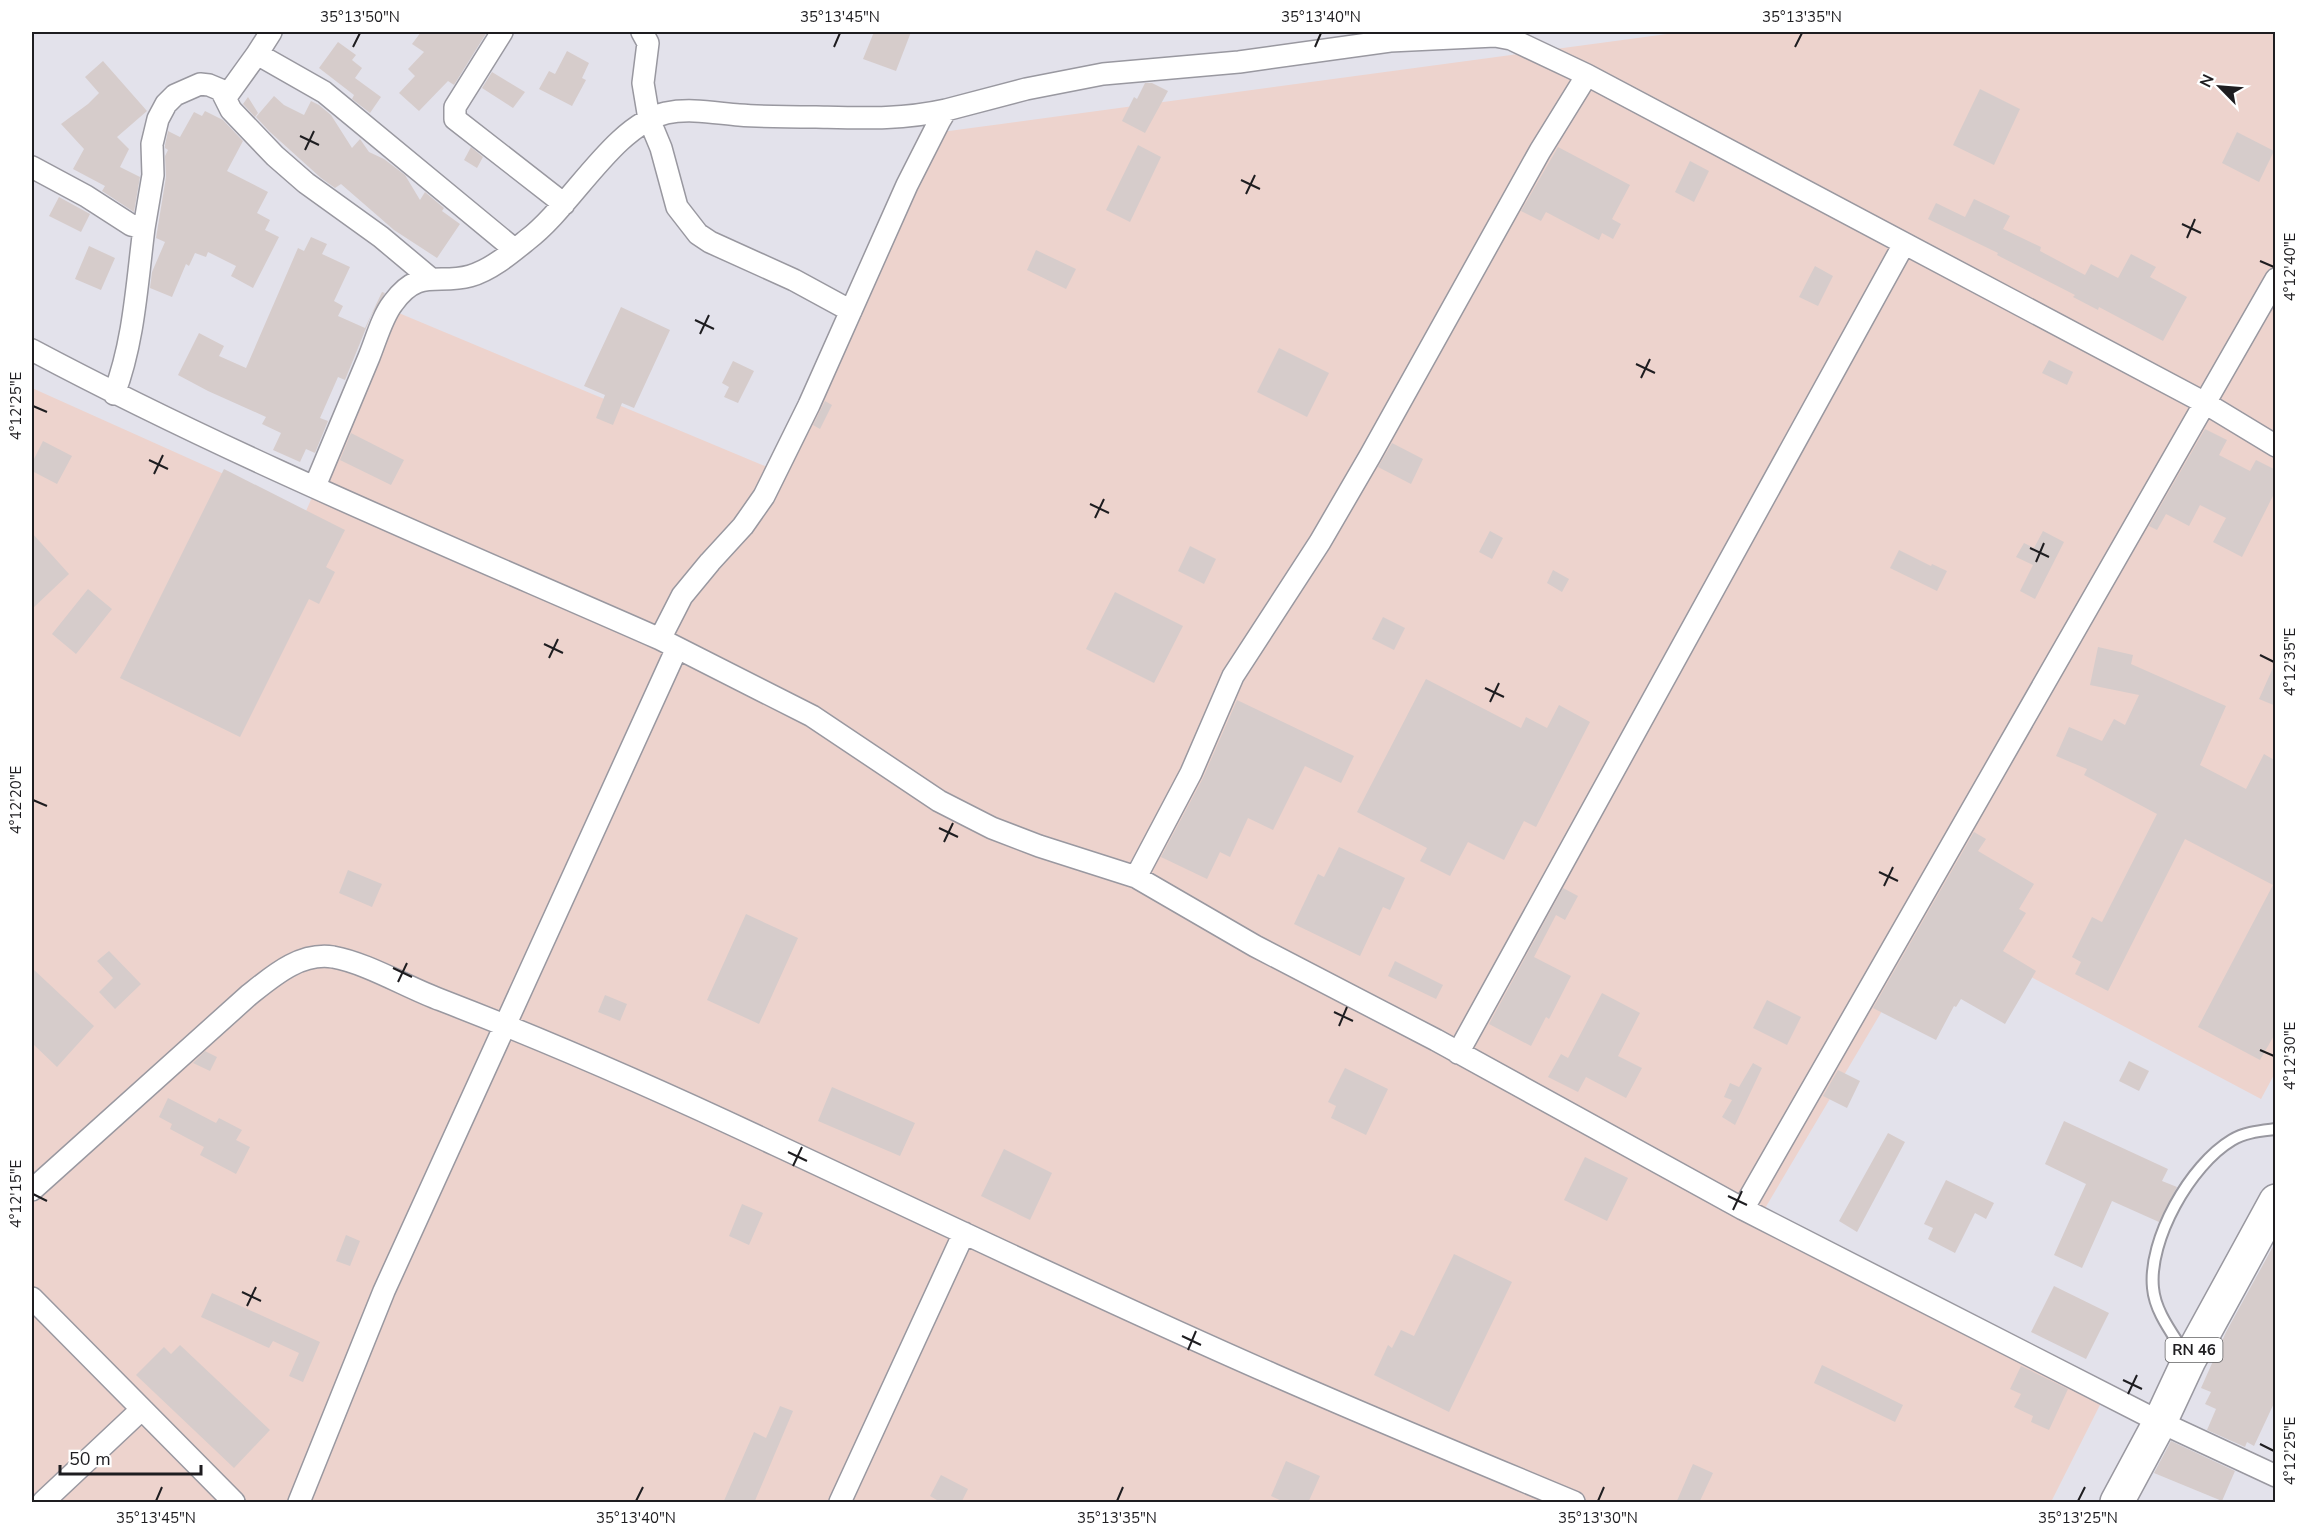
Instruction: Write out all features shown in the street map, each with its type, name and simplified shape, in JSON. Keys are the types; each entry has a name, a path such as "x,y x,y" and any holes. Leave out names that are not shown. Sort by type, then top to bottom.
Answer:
{"main road":[{"name":"RN 46","path":"2117,1503 2160,1422 2189,1360 2275,1202"}],"street":[{"path":"226,97 271,32"},
{"path":"502,32 455,107 455,119 564,204"},
{"path":"642,32 648,43 644,83 648,119 661,148 677,207 698,234 710,242 794,280 851,311"},
{"path":"315,486 392,303 419,281 430,278 470,276 487,269 528,240 564,204 599,163 632,130 648,119 668,113 704,111 739,115 887,119 946,110 1026,89 1102,74 1239,62 1390,41 1480,35 1511,39 1587,75 2205,403 2276,446"},
{"path":"257,54 324,92 514,249"},
{"path":"1136,877 1191,773 1233,676 1320,542 1545,142 1587,75"},
{"path":"114,394 123,370 129,339 153,175 152,144 158,119 166,104 175,95 200,84 221,90 231,110 275,156 306,183 381,237 430,278"},
{"path":"299,1503 384,1291 506,1025 668,643 682,596 743,526 764,496 809,405 907,185 946,110"},
{"path":"32,167 86,196 131,225 144,228"},
{"path":"1458,1053 1904,244"},
{"path":"1743,1209 2276,279"},
{"path":"32,350 114,394 668,643 812,716 939,801 993,828 1039,846 1136,877 1255,945 1743,1209 2160,1422 2276,1476"},
{"path":"32,1190 249,995 282,969 310,958 331,957 354,963 506,1025 707,1113 1271,1374 1574,1503"},
{"path":"840,1503 964,1233"},
{"path":"32,1298 234,1503"},
{"path":"43,1503 142,1409"}],"lane":[{"path":"2189,1360 2162,1315 2153,1289 2155,1256 2175,1204 2190,1179 2211,1156 2232,1140 2253,1131 2276,1129"}],"shaded area":[{"path":"1682,32 2275,32 2275,1073 2261,1099 1933,925 1761,1215 2105,1395 2051,1502 32,1502 32,388 306,511 394,311 772,469 919,135"}],"building":[{"path":"421,32 487,32 454,85 448,81 419,111 399,93 415,76 408,69 424,52 412,44"},
{"path":"874,32 911,32 896,71 863,59"},
{"path":"338,42 356,55 352,60 362,68 355,78 381,97 370,113 352,99 354,95 319,68"},
{"path":"567,51 589,63 582,78 586,80 572,106 539,89 549,71 555,74"},
{"path":"103,61 147,111 117,137 129,149 120,167 140,177 134,212 102,191 105,186 73,169 84,149 61,124 99,93 85,77"},
{"path":"492,72 525,92 513,108 482,88"},
{"path":"1145,83 1152,83 1168,91 1145,133 1122,121 1134,97 1137,99"},
{"path":"1980,89 2020,109 1994,165 1953,145"},
{"path":"274,96 284,105 304,115 311,101 319,105 331,115 352,148 360,139 369,152 384,159 405,175 420,200 425,192 444,208 442,211 460,224 437,258 394,230 341,184 335,188 321,178 270,132 256,117"},
{"path":"248,97 258,113 255,117 243,104"},
{"path":"205,111 223,120 243,141 227,171 268,192 257,213 270,220 265,230 279,237 253,288 231,276 236,266 208,252 206,257 195,253 189,266 186,264 172,297 150,288 152,272 165,242 156,238 166,177 165,156 168,150 165,145 168,131 180,137 194,112 202,116"},
{"path":"2237,132 2274,151 2259,182 2222,163"},
{"path":"1138,145 1161,157 1130,222 1106,210"},
{"path":"471,147 483,157 477,168 464,160"},
{"path":"1558,147 1630,185 1612,219 1621,224 1613,239 1602,233 1599,240 1546,212 1541,221 1521,211"},
{"path":"1690,161 1709,171 1694,202 1675,192"},
{"path":"59,197 90,214 81,232 49,216"},
{"path":"1974,199 2010,216 2003,229 2041,247 2040,251 2085,275 2091,264 2118,278 2131,254 2156,267 2150,277 2187,297 2163,341 2099,307 2098,310 2073,297 2075,295 1997,255 1998,253 1928,219 1936,203 1965,217"},
{"path":"311,237 327,244 322,254 350,267 334,301 343,306 338,316 365,328 382,292 385,293 371,316 345,380 338,377 320,418 328,421 315,453 306,449 300,462 273,450 281,433 262,424 266,417 178,375 199,333 224,346 219,356 246,368 298,248 304,251"},
{"path":"89,246 115,258 101,290 75,279"},
{"path":"1036,250 1076,269 1066,289 1027,270"},
{"path":"1815,266 1833,276 1818,306 1799,297"},
{"path":"621,307 670,330 634,408 622,403 613,425 596,418 605,395 584,386"},
{"path":"1279,348 1329,373 1307,417 1257,392"},
{"path":"2049,360 2073,372 2067,385 2042,373"},
{"path":"733,361 754,371 738,403 724,397 729,387 722,383"},
{"path":"825,401 832,405 820,429 813,425"},
{"path":"2205,429 2227,440 2219,455 2250,471 2256,460 2276,470 2276,490 2242,557 2213,542 2226,518 2200,505 2189,526 2166,514 2157,530 2149,526"},
{"path":"351,433 404,460 391,485 340,460"},
{"path":"43,441 72,456 57,484 32,471 32,463"},
{"path":"1392,443 1423,459 1411,484 1378,467"},
{"path":"224,469 345,530 326,567 335,572 319,604 309,599 240,737 120,678"},
{"path":"1490,531 1503,538 1492,559 1479,552"},
{"path":"2043,531 2064,542 2035,599 2020,591 2033,565 2016,557 2024,543 2034,548"},
{"path":"32,533 69,574 32,609"},
{"path":"1190,546 1216,559 1204,584 1178,571"},
{"path":"1899,550 1931,566 1932,564 1947,571 1937,591 1890,568"},
{"path":"1553,570 1569,579 1562,592 1547,583"},
{"path":"88,589 112,609 76,654 52,634"},
{"path":"1115,592 1183,626 1154,683 1086,649"},
{"path":"1383,617 1405,628 1394,650 1372,639"},
{"path":"2098,647 2133,655 2131,664 2226,706 2200,765 2246,789 2264,754 2276,761 2276,1032 2260,1060 2198,1027 2273,885 2185,839 2108,991 2075,974 2081,962 2072,957 2092,917 2102,922 2157,814 2084,775 2087,769 2056,756 2069,727 2102,741 2114,719 2125,725 2139,695 2090,685"},
{"path":"2276,661 2276,706 2259,699"},
{"path":"1426,679 1521,728 1526,717 1547,728 1559,705 1590,722 1536,827 1524,821 1504,860 1468,842 1450,876 1420,861 1427,848 1357,812"},
{"path":"1237,700 1354,756 1341,783 1305,766 1273,830 1248,818 1230,857 1220,852 1207,879 1161,857 1203,778"},
{"path":"1974,832 1986,839 1978,851 2034,884 2019,909 2026,913 2003,951 2036,971 2005,1024 1961,999 1956,1007 1954,1006 1936,1040 1873,1008"},
{"path":"1339,847 1405,878 1390,910 1383,907 1360,956 1294,924 1318,874 1324,877"},
{"path":"348,870 382,884 372,907 339,893"},
{"path":"1563,888 1578,896 1565,920 1556,915 1534,957 1571,976 1549,1019 1546,1017 1531,1046 1489,1024"},
{"path":"746,914 798,938 759,1024 707,1000"},
{"path":"109,951 141,984 115,1009 99,992 113,978 97,961"},
{"path":"1395,961 1443,985 1436,999 1388,976"},
{"path":"32,968 94,1026 57,1067 32,1043"},
{"path":"1602,993 1640,1013 1618,1056 1642,1068 1626,1098 1586,1077 1578,1092 1548,1077 1561,1054 1568,1058"},
{"path":"605,995 627,1004 620,1021 598,1012"},
{"path":"1767,1000 1801,1017 1787,1045 1753,1028"},
{"path":"205,1051 217,1057 210,1071 193,1063"},
{"path":"2129,1061 2149,1071 2139,1091 2119,1081"},
{"path":"1753,1063 1762,1068 1735,1125 1722,1117 1732,1100 1724,1097 1730,1083 1739,1087"},
{"path":"1345,1068 1388,1089 1366,1135 1331,1118 1336,1106 1328,1102"},
{"path":"1838,1070 1860,1081 1847,1108 1823,1096"},
{"path":"832,1087 915,1123 900,1156 818,1121"},
{"path":"168,1098 216,1123 219,1118 242,1130 236,1140 250,1147 236,1174 200,1155 204,1147 170,1129 172,1124 159,1117"},
{"path":"2064,1121 2168,1169 2162,1181 2177,1187 2159,1222 2112,1201 2082,1268 2054,1255 2086,1184 2045,1164"},
{"path":"1888,1133 1905,1142 1857,1232 1839,1221"},
{"path":"1004,1149 1052,1173 1030,1220 981,1196"},
{"path":"1585,1157 1628,1178 1607,1221 1564,1200"},
{"path":"1946,1180 1994,1203 1986,1219 1975,1213 1955,1253 1928,1239 1933,1228 1924,1224"},
{"path":"742,1204 763,1213 749,1245 729,1236"},
{"path":"346,1235 360,1241 350,1266 336,1261"},
{"path":"2276,1241 2276,1399 2254,1446 2247,1442 2245,1447 2207,1430 2216,1409 2205,1404 2211,1392 2201,1388 2226,1332"},
{"path":"1454,1254 1512,1282 1449,1412 1374,1375 1388,1345 1392,1348 1401,1330 1414,1336"},
{"path":"2054,1286 2109,1313 2086,1359 2031,1332"},
{"path":"212,1293 320,1342 303,1382 289,1376 299,1353 273,1341 269,1348 201,1317"},
{"path":"180,1345 270,1430 234,1468 136,1375 164,1347 171,1354"},
{"path":"1822,1365 1903,1405 1895,1422 1814,1383"},
{"path":"2021,1366 2068,1389 2049,1430 2031,1422 2033,1416 2014,1407 2021,1394 2010,1389"},
{"path":"780,1406 793,1411 754,1503 723,1503 754,1432 766,1438"},
{"path":"2171,1441 2235,1471 2222,1501 2154,1473"},
{"path":"1286,1461 1320,1476 1308,1503 1286,1503 1271,1496"},
{"path":"1693,1464 1713,1473 1699,1503 1676,1503"},
{"path":"941,1475 968,1489 961,1503 942,1503 930,1496"}]}
